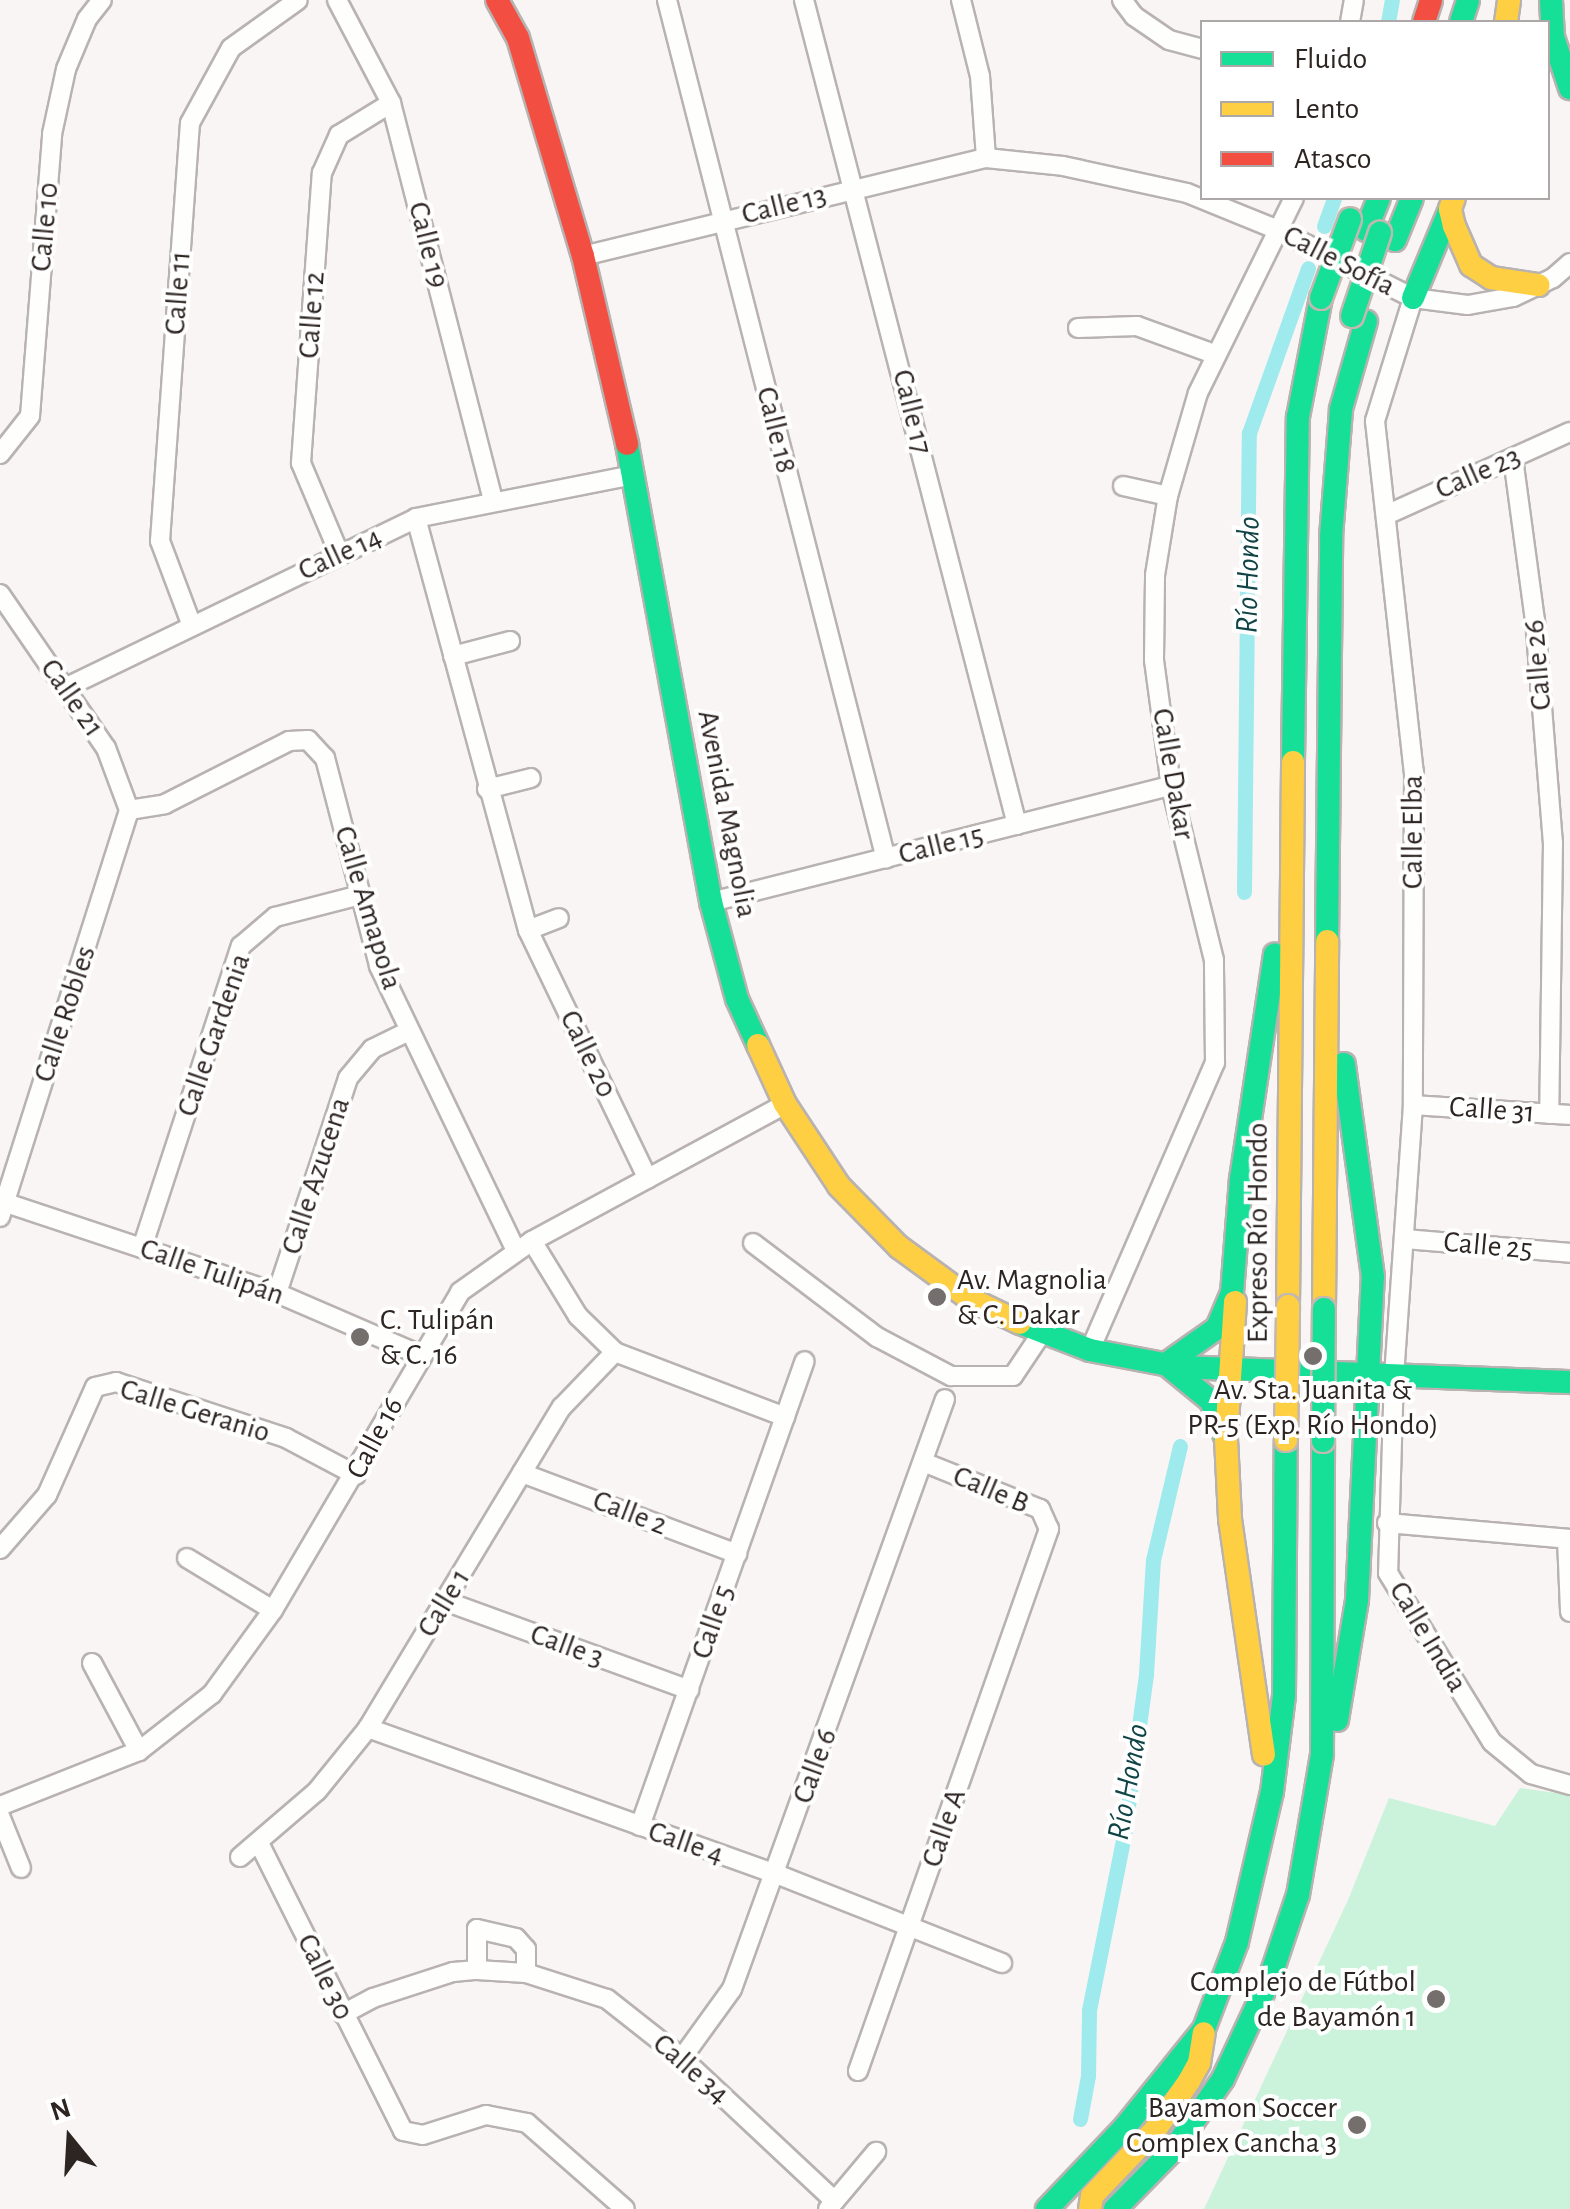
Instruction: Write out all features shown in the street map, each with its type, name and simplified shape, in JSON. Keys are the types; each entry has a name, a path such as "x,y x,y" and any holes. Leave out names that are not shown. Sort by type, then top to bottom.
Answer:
{"main road":[{"name":"Avenida Magnolia","path":"497,0 518,38 583,256 634,475 711,902 736,999 785,1104 840,1186 899,1247 970,1299 1041,1334 1090,1350 1166,1364 1232,1370 1570,1382"},
{"path":"1551,0 1553,36 1570,88"},
{"path":"1370,224 1379,200"},
{"path":"1370,224 1393,200"},
{"name":"Expreso Río Hondo","path":"1115,2209 1174,2149 1223,2079 1270,1978 1309,1850 1322,1754 1330,537 1336,446 1348,375 1344,311 1370,224 1409,200"},
{"path":"1452,203 1458,241 1472,265 1492,278 1538,285"},
{"path":"1413,298 1452,203"},
{"name":"Expreso Río Hondo","path":"1048,2209 1102,2154 1204,2028 1236,1942 1272,1792 1286,1652 1296,450 1306,360 1344,311 1370,224"},
{"path":"1226,1439 1211,1400 1166,1364 1218,1328 1232,1293 1241,1179 1272,960 1291,919"},
{"path":"1322,1754 1336,1726 1350,1652 1383,1374 1372,1254 1340,1029 1328,1002"},
{"path":"1232,1293 1237,1311 1226,1439 1232,1548 1272,1792"},
{"path":"1090,2209 1092,2196 1155,2130 1190,2081 1199,2064 1204,2028"},
{"path":"1154,2209 1156,2184 1174,2149"}],"street":[{"name":"Calle 10","path":"0,454 30,416 52,134 66,69 87,19 102,0"},
{"name":"Calle 11","path":"192,626 160,541 190,123 231,48 298,0"},
{"name":"Calle 19","path":"337,0 391,103 493,500"},
{"name":"Calle 18","path":"668,0 886,859"},
{"name":"Calle 17","path":"804,0 1017,825"},
{"path":"962,0 980,76 986,158"},
{"path":"1122,0 1134,16 1169,40 1200,48"},
{"name":"Calle 12","path":"338,553 301,464 322,173 340,135 391,103"},
{"name":"Calle 13","path":"583,256 986,158"},
{"name":"Calle Sofía","path":"986,158 1063,166 1200,199"},
{"name":"Calle Sofía","path":"1202,200 1278,230 1413,298 1468,306 1514,297 1570,263"},
{"name":"Calle Dakar","path":"1090,1350 1215,1063 1214,960 1171,786 1154,660 1155,575 1168,496 1214,354 1293,200"},
{"name":"Calle Elba","path":"1383,1374 1405,1240 1413,1105 1414,772 1375,421 1413,298"},
{"path":"1078,328 1137,326 1214,354"},
{"name":"Calle 23","path":"1386,515 1570,432"},
{"name":"Calle 26","path":"1512,458 1561,844 1562,978 1549,1114"},
{"name":"Calle 14","path":"64,688 416,518 634,475"},
{"path":"1122,486 1168,496"},
{"name":"Calle 20","path":"416,518 528,930 648,1179"},
{"name":"Calle 21","path":"0,594 106,748 129,810"},
{"path":"453,656 510,641"},
{"name":"Calle Amapola","path":"129,810 166,804 289,741 308,740 325,758 380,966 410,1030 524,1246 578,1316 615,1352"},
{"path":"487,789 531,778"},
{"name":"Calle 15","path":"711,902 1171,786"},
{"name":"Calle Robles","path":"2,1207 129,810"},
{"name":"Calle Gardenia","path":"142,1248 241,946 274,917 360,895"},
{"path":"528,930 559,918"},
{"name":"Calle Azucena","path":"277,1293 348,1078 372,1049 410,1030"},
{"name":"Calle 16","path":"0,1806 139,1751 212,1694 273,1610 356,1475 420,1355 460,1292 524,1246 785,1104"},
{"name":"Calle 31","path":"1413,1105 1570,1115"},
{"name":"Calle Tulipán","path":"2,1207 277,1293 420,1355"},
{"name":"Calle 25","path":"1405,1240 1570,1253"},
{"path":"753,1243 877,1337 950,1376 1012,1376 1041,1334"},
{"path":"615,1352 785,1417"},
{"name":"Calle 1","path":"240,1857 317,1791 368,1728 562,1406 615,1352"},
{"name":"Calle 5","path":"640,1826 806,1361"},
{"name":"Calle India","path":"1383,1374 1388,1573 1492,1742 1531,1774 1570,1785"},
{"name":"Calle Geranio","path":"0,1548 47,1494 95,1387 116,1382 286,1438 356,1475"},
{"name":"Calle 6","path":"682,2058 732,1988 945,1399"},
{"name":"Calle B","path":"923,1462 1040,1509 1049,1529 1030,1584"},
{"name":"Calle 2","path":"522,1473 737,1554"},
{"path":"1387,1523 1568,1539 1570,1612"},
{"path":"187,1558 273,1610"},
{"name":"Calle A","path":"858,2071 1030,1584"},
{"name":"Calle 3","path":"445,1601 688,1690"},
{"path":"92,1663 139,1751"},
{"name":"Calle 4","path":"368,1728 776,1874 1002,1963"},
{"path":"4,1825 22,1868"},
{"name":"Calle 30","path":"259,1843 403,2131 423,2135 486,2115 526,2123 625,2209"},
{"path":"477,1970 477,1929 516,1938 526,1948 526,1973"},
{"name":"Calle 34","path":"343,2014 453,1972 477,1970 526,1973 608,1999 682,2058 831,2205"},
{"path":"831,2205 876,2152"}],"green space":[{"name":"Complejo de Fútbol de Bayamón 1","path":"1520,1788 1570,1795 1570,2209 1204,2209 1348,1900 1389,1798 1495,1826"}],"waterway":[{"name":"Río Hondo","path":"1388,20 1392,0"},
{"name":"Río Hondo","path":"1324,226 1333,200"},
{"name":"Río Hondo","path":"1244,892 1249,433 1308,268"},
{"name":"Río Hondo","path":"1080,2119 1088,2076 1089,2010 1124,1835 1146,1674 1153,1560 1180,1446"}],"traffic: fast":[{"path":"1462,20 1468,0"},
{"path":"1551,0 1553,37 1570,88"},
{"path":"1366,230 1378,200"},
{"path":"1395,240 1411,200"},
{"path":"1413,298 1450,209"},
{"path":"1321,298 1350,219"},
{"path":"1352,316 1380,233"},
{"path":"1293,762 1298,417 1321,298"},
{"path":"1327,941 1331,537 1341,409 1366,321"},
{"path":"627,444 711,902 737,999 758,1045"},
{"path":"1226,1439 1211,1401 1166,1364 1217,1328 1232,1293 1241,1179 1275,955"},
{"path":"1337,1720 1357,1600 1373,1277 1344,1064"},
{"path":"1323,1441 1324,1309"},
{"path":"1020,1323 1090,1350 1179,1367 1570,1382"},
{"path":"1047,2209 1125,2127 1204,2029 1237,1942 1272,1792 1284,1696 1286,1440"},
{"path":"1115,2209 1174,2149 1223,2079 1270,1978 1298,1895 1322,1754 1323,1441"}],"traffic: slow":[{"path":"1506,20 1509,0"},
{"path":"1453,200 1450,209 1454,226 1471,265 1491,278 1538,285"},
{"path":"1288,1306 1293,762"},
{"path":"1324,1309 1327,941"},
{"path":"758,1045 785,1104 839,1186 899,1247 970,1299 1020,1323"},
{"path":"1235,1302 1226,1439 1230,1519 1264,1755"},
{"path":"1286,1440 1288,1306"},
{"path":"1090,2209 1092,2196 1155,2130 1189,2081 1199,2063 1204,2033"}],"traffic: jam":[{"path":"497,0 518,38 583,256 627,444"},
{"path":"1425,20 1431,0"}],"place":[{"name":"Av. Magnolia & C. Dakar","path":"937,1297"},
{"name":"C. Tulipán & C. 16","path":"360,1337"},
{"name":"Av. Sta. Juanita & PR-5 (Exp. Río Hondo)","path":"1313,1356"},
{"name":"Complejo de Fútbol de Bayamón 1","path":"1436,1999"},
{"name":"Bayamon Soccer Complex Cancha 3","path":"1357,2125"}]}
